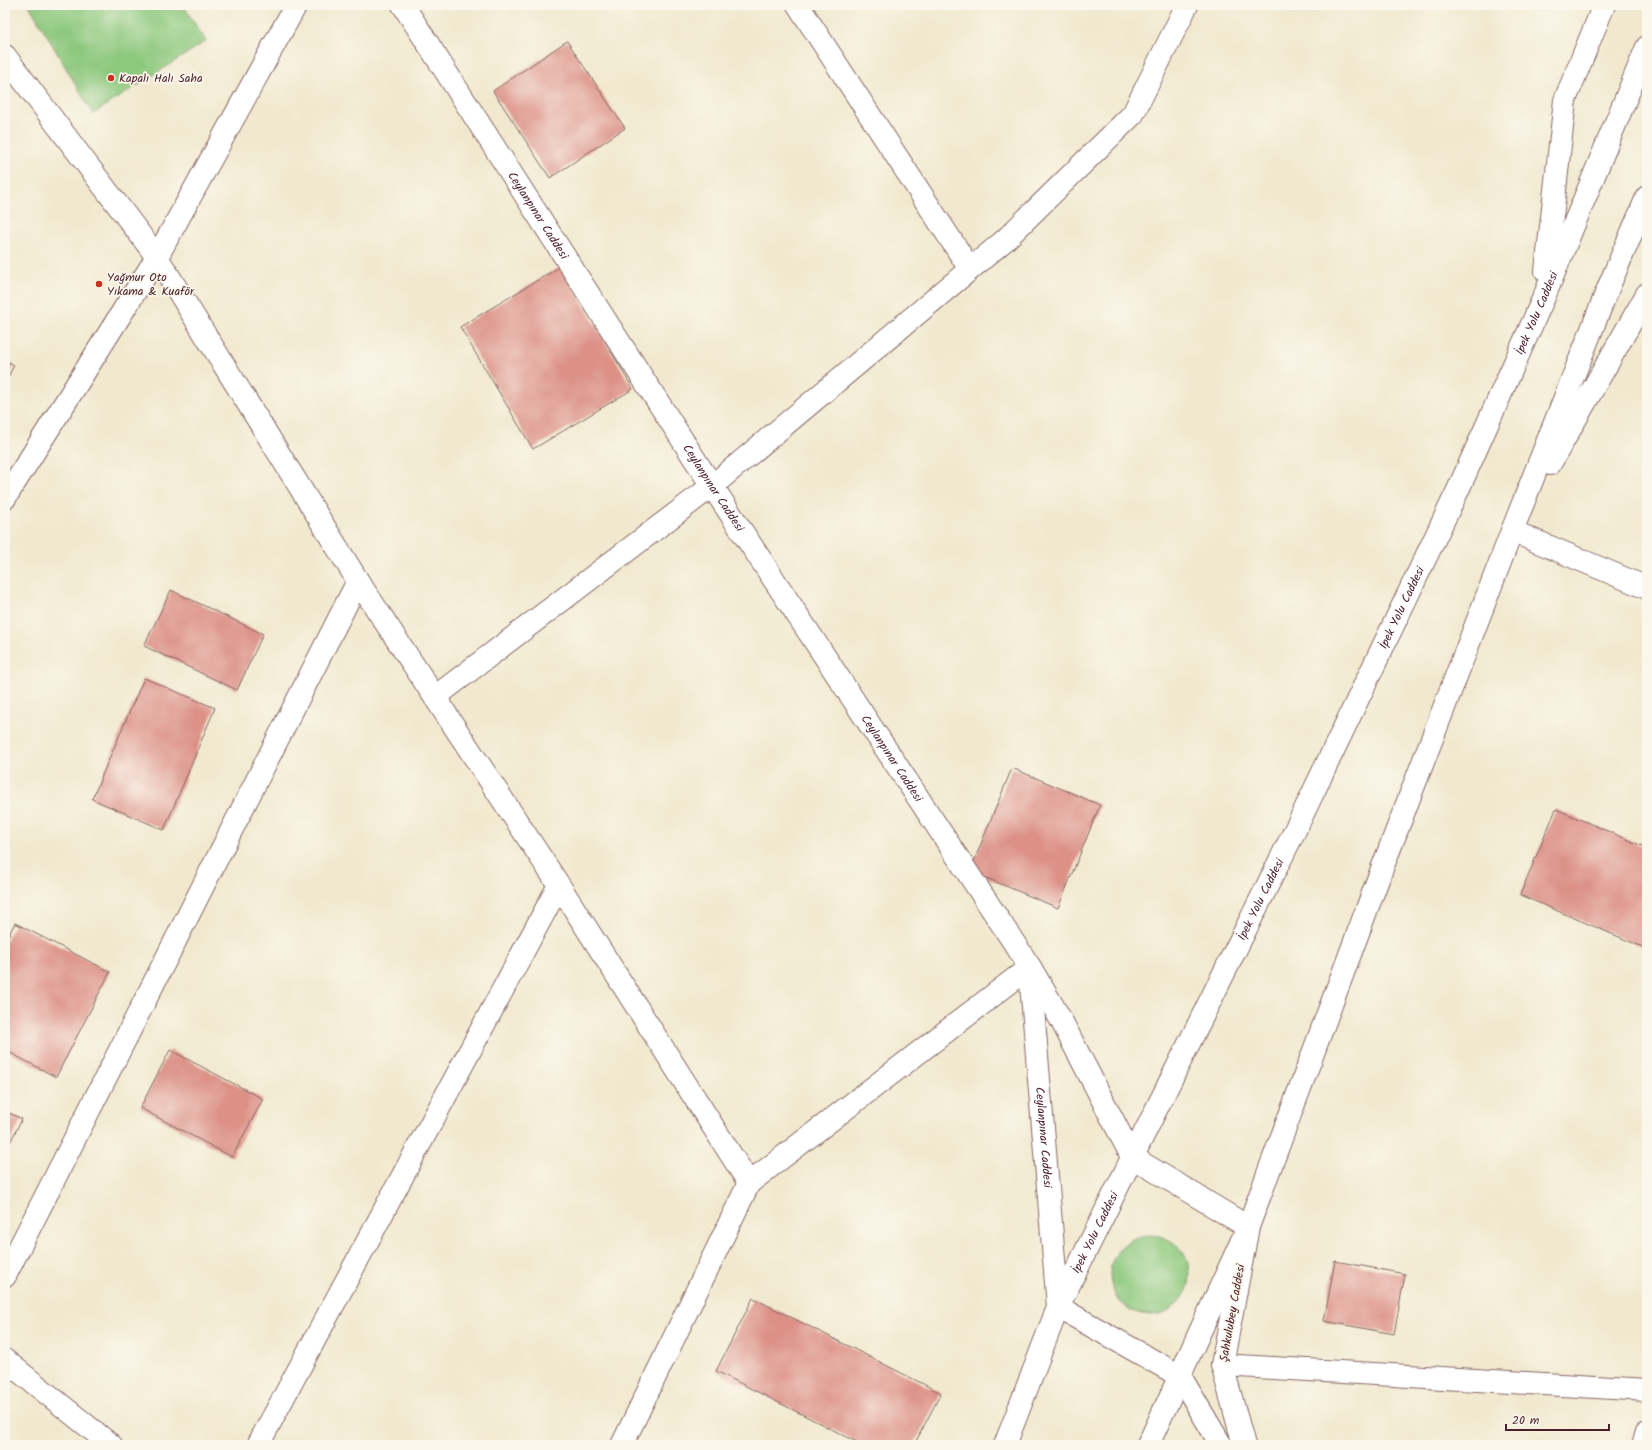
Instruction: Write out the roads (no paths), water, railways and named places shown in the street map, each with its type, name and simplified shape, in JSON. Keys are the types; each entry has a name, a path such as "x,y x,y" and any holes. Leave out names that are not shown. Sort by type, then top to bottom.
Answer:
{"main road":[{"path":"5,498 157,257 296,5"},
{"name":"Ceylanpınar Caddesi","path":"404,5 712,486 1030,967 1060,1018 1132,1157"},
{"path":"798,5 970,269"},
{"path":"435,698 712,486 1005,240 1132,114 1187,5"},
{"path":"1544,297 1566,100 1604,5"},
{"name":"İpek Yolu Caddesi","path":"1005,1445 1058,1308 1298,824 1451,504 1544,297 1647,47"},
{"path":"5,56 157,257 358,581 559,885 749,1183"},
{"path":"1148,1445 1248,1227 1512,530 1609,286 1647,198"},
{"path":"1512,530 1647,294"},
{"path":"1512,530 1647,588"},
{"path":"5,1276 358,581"},
{"path":"258,1445 559,885"},
{"path":"622,1445 749,1183 1030,967"},
{"name":"Ceylanpınar Caddesi","path":"1030,967 1058,1308"},
{"path":"1132,1157 1248,1227"},
{"name":"Şahkulubey Caddesi","path":"1244,1445 1222,1365 1248,1227"},
{"path":"1058,1308 1180,1376 1221,1445"},
{"path":"5,1360 111,1445"},
{"path":"1222,1365 1647,1390"},
{"path":"1157,1445 1180,1376"},
{"path":"1643,1445 1647,1431"}],"place":[{"name":"Kapalı Halı Saha","path":"111,78"},
{"name":"Yağmur Oto Yıkama & Kuaför","path":"99,284"}]}
